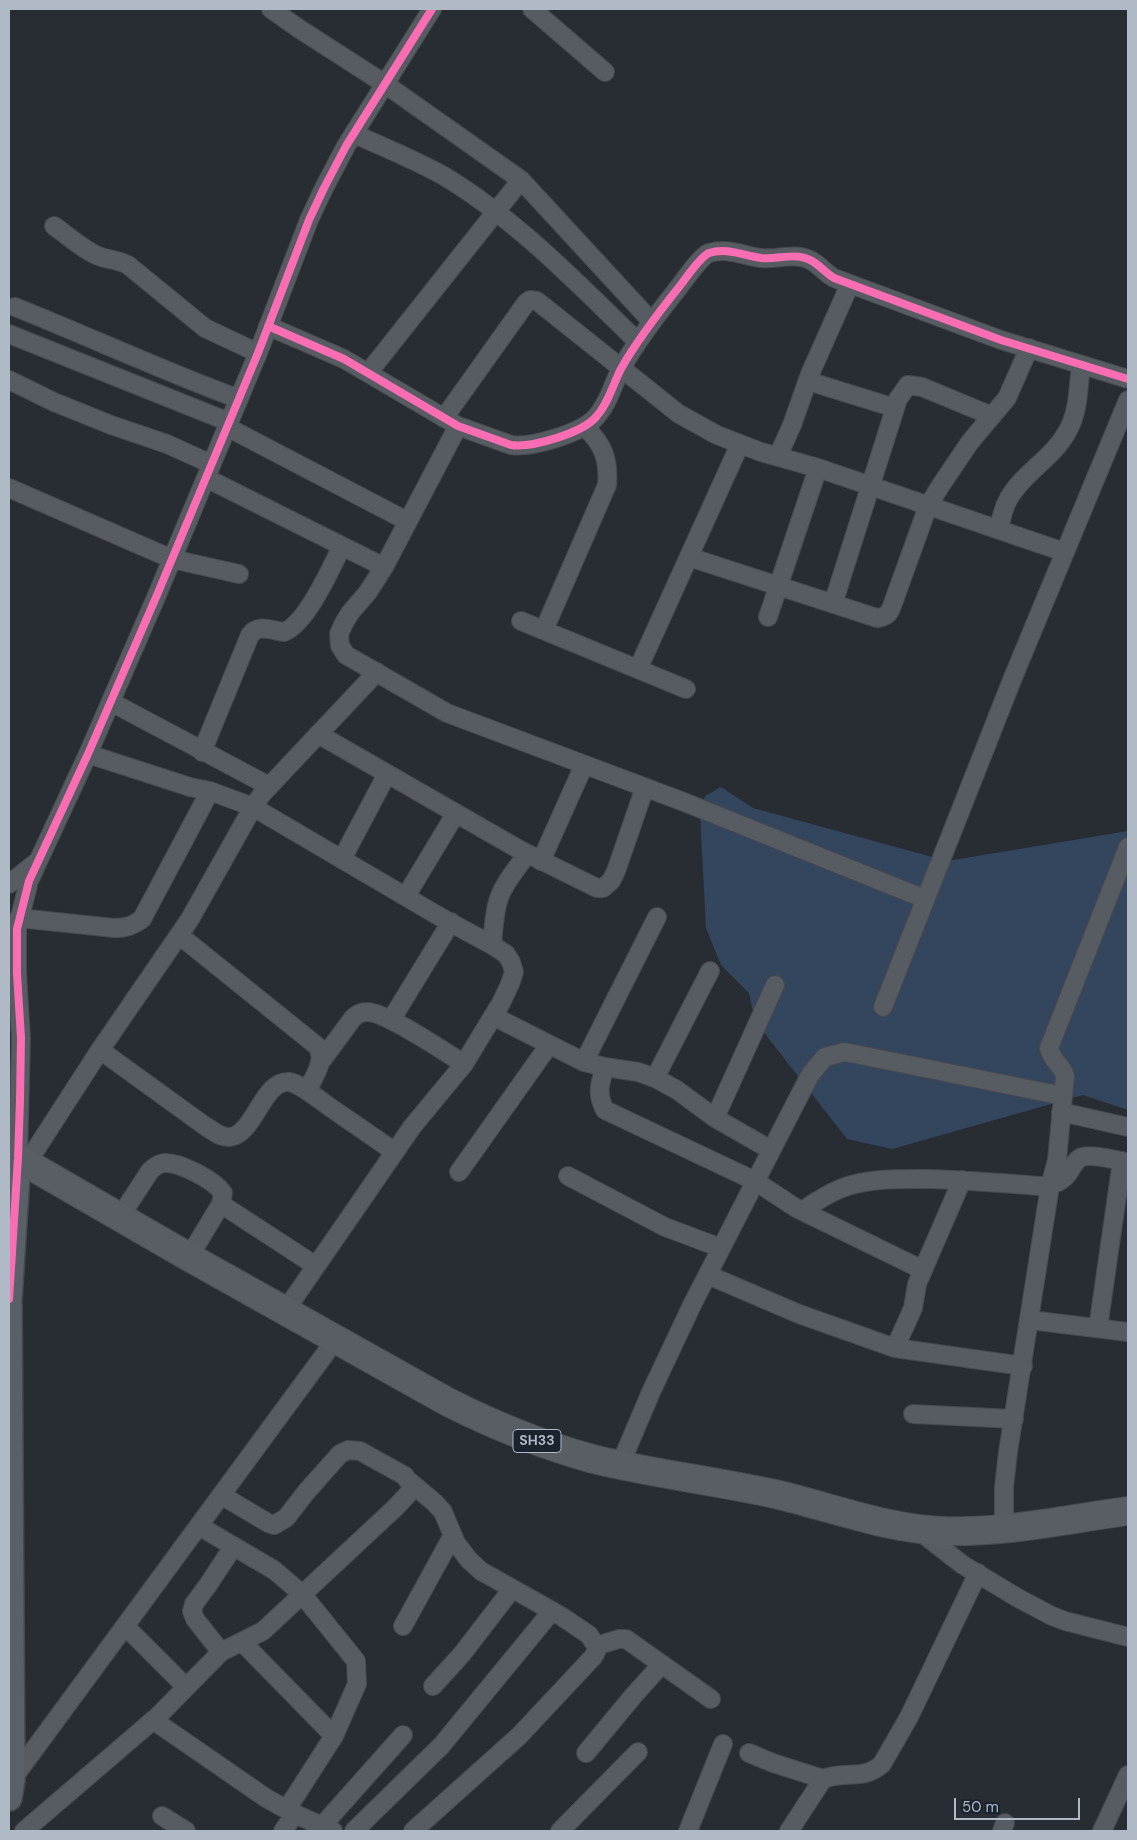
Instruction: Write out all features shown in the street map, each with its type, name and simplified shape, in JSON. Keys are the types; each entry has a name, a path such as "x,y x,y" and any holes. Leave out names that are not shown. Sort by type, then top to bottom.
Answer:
{"main road":[{"name":"SH33","path":"18,1158 398,1376 483,1420 553,1447 620,1465 771,1494 918,1530 946,1531 1004,1528 1128,1510"}],"street":[{"path":"271,9 385,84 521,180 652,322"},
{"path":"9,1299 18,1158 21,1038 17,945 19,918 29,881 88,754 172,559 258,353 309,220 324,188 354,134 432,9"},
{"path":"532,9 605,72"},
{"path":"354,134 443,176 496,212 569,275 638,342"},
{"path":"368,373 521,180"},
{"path":"54,226 93,254 103,258 120,260 128,265 205,328 258,353"},
{"path":"268,326 330,353 451,422 512,446 535,445 585,427 596,418 622,367 652,322 696,266 707,254 716,252 730,252 760,258 801,257 810,259 825,273 834,278 1029,348 1128,379"},
{"path":"778,456 850,284"},
{"path":"925,899 645,788 447,713 346,655 340,646 339,634 350,613 368,592 384,567 407,521 451,422 526,303 530,300 537,301 544,306 679,414 717,435 1064,552"},
{"path":"15,307 92,338 143,362 238,399"},
{"path":"9,334 228,424 407,521"},
{"path":"689,557 832,604 877,618 883,618 889,614 928,506 954,465 1007,398 1029,348"},
{"path":"999,530 1005,506 1014,490 1057,446 1067,432 1076,407 1081,365"},
{"path":"9,380 54,402 111,425 167,444 209,471 342,546 384,567"},
{"path":"808,381 895,408"},
{"path":"832,604 895,408 903,390 908,385 914,384 992,416"},
{"path":"883,1007 1012,680 1128,400"},
{"path":"544,630 607,484 608,472 602,446 597,438 585,427"},
{"path":"638,669 740,444"},
{"path":"768,617 818,468"},
{"path":"9,488 172,559 239,574"},
{"path":"202,752 250,635 254,630 261,628 284,632 296,624 317,594 342,546"},
{"path":"521,621 686,689"},
{"path":"18,1158 100,1050 179,935 205,894 253,807 269,786 377,672"},
{"path":"111,702 269,786"},
{"path":"318,734 534,858 597,888 603,888 611,881 616,871 645,788"},
{"path":"88,754 190,787 210,791 253,807 492,945 506,954 512,962 514,972 501,1003 464,1064 422,1114 285,1310"},
{"path":"492,945 497,904 502,890 534,858 584,765"},
{"path":"342,859 387,774"},
{"path":"19,918 114,928 127,928 134,925 142,919 210,791"},
{"path":"406,896 456,813"},
{"path":"1004,1528 1005,1478 1050,1186 1057,1160 1065,1076 1063,1068 1051,1056 1049,1048 1128,847"},
{"path":"9,884 39,861"},
{"path":"584,1062 657,917"},
{"path":"391,1020 452,922"},
{"path":"179,935 317,1046 321,1052 322,1060"},
{"path":"655,1078 710,971"},
{"path":"715,1118 775,985"},
{"path":"307,1092 322,1060 353,1018 358,1014 367,1012 391,1020 464,1064"},
{"path":"493,1016 584,1062 638,1072 655,1078 677,1090 715,1118 771,1150"},
{"path":"459,1172 549,1045"},
{"path":"100,1050 205,1126 224,1137 231,1137 244,1130 264,1099 282,1083 290,1082 395,1152"},
{"path":"620,1465 650,1392 721,1248 810,1075 825,1056 844,1052 855,1054 1062,1104 1128,1127"},
{"path":"605,1067 598,1093 605,1110 755,1181 802,1211 923,1270"},
{"path":"802,1211 827,1194 861,1182 896,1178 1050,1186 1064,1178 1081,1157 1125,1162 1098,1328"},
{"path":"120,1217 150,1170 157,1165 164,1163 173,1164 188,1169 217,1185 223,1193 221,1204 189,1257"},
{"path":"568,1176 665,1227 721,1248"},
{"path":"895,1348 913,1308 915,1292 923,1270 962,1180"},
{"path":"221,1204 316,1266"},
{"path":"708,1275 799,1314 895,1348 1023,1366"},
{"path":"9,1306 10,1787"},
{"path":"1030,1320 1128,1332"},
{"path":"10,1787 125,1626 336,1339"},
{"path":"913,1414 1014,1420"},
{"path":"221,1495 274,1525 286,1518 340,1454 348,1450 360,1451 405,1476 435,1503 443,1512 459,1547 481,1571 589,1635 596,1646 596,1652 593,1657 519,1736 413,1831"},
{"path":"25,1831 153,1720 221,1652 263,1631 406,1498 412,1487 410,1482"},
{"path":"199,1526 274,1570 302,1594 356,1662 357,1684 334,1736 291,1812 284,1831"},
{"path":"918,1530 963,1565 1018,1598 1059,1619 1128,1637"},
{"path":"403,1626 453,1536"},
{"path":"221,1652 195,1619 192,1612 194,1604 233,1547"},
{"path":"789,1831 823,1779 830,1776 868,1774 882,1764 909,1716 978,1573"},
{"path":"433,1686 462,1654 512,1588"},
{"path":"354,1831 441,1746 552,1612"},
{"path":"125,1626 186,1687"},
{"path":"596,1646 619,1639 626,1639 710,1699"},
{"path":"242,1642 334,1736"},
{"path":"586,1752 662,1664"},
{"path":"153,1720 266,1798 328,1829 403,1735"},
{"path":"688,1831 723,1744"},
{"path":"560,1831 638,1752"},
{"path":"750,1753 772,1763 823,1779"},
{"path":"1102,1831 1128,1775"},
{"path":"162,1816 186,1831"}],"water":[{"path":"721,787 753,808 947,861 1128,831 1128,1110 1083,1095 892,1149 847,1139 755,1021 749,993 721,965 706,928 700,813 705,796"}],"cycle path":[{"path":"9,1299 20,1100 21,1038 17,973 17,929 29,881 88,754 157,595 258,353 309,220 346,146 432,9"},
{"path":"268,326 344,359 458,426 511,445 531,444 556,438 580,429 596,417 608,399 622,367 649,326 697,263 705,255 716,251 729,251 761,258 793,256 805,258 834,278 1001,340 1128,379"}]}
